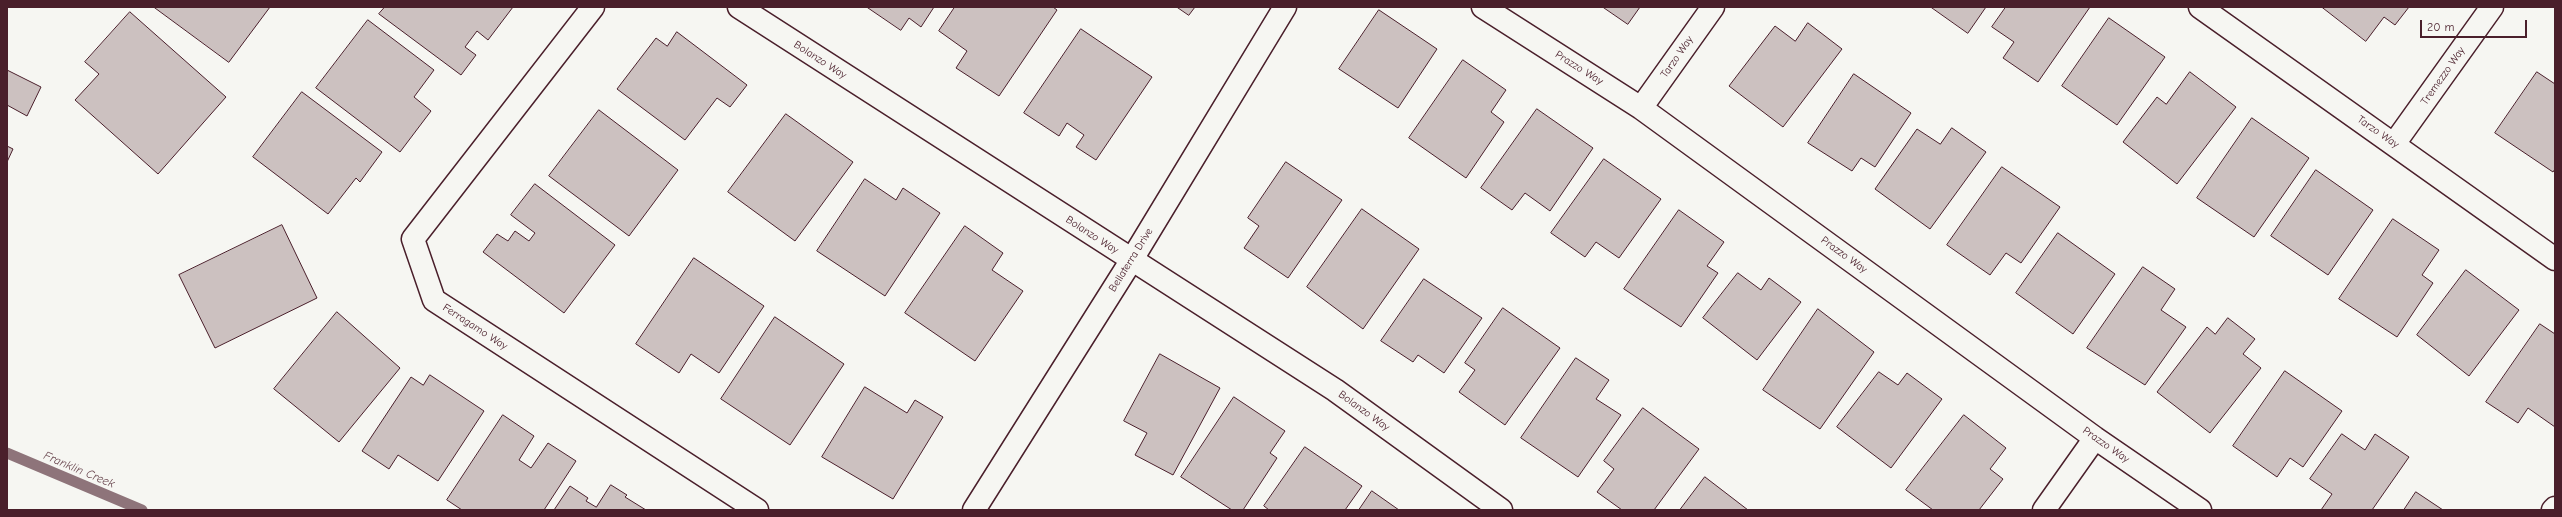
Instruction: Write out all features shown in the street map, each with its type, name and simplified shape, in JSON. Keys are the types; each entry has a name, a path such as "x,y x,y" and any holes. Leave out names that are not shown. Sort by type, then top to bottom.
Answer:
{"street":[{"name":"Ferragamo Way","path":"592,7 413,239 434,300 757,510"},
{"name":"Bolanzo Way","path":"739,7 1335,390 1501,510"},
{"name":"Bellaterra Drive","path":"974,510 1131,260 1285,7"},
{"name":"Prazzo Way","path":"1483,7 1641,108 2095,438 2200,510"},
{"name":"Tarzo Way","path":"1641,108 1713,7"},
{"name":"Tarzo Way","path":"2200,7 2555,259"},
{"name":"Tremezzo Way","path":"2394,144 2492,7"},
{"path":"2044,510 2095,438"}],"building":[{"path":"154,7 270,7 229,62"},
{"path":"385,7 513,7 488,40 477,31 465,47 476,55 461,75 379,14"},
{"path":"867,7 934,7 921,27 909,18 901,30"},
{"path":"955,7 1053,7 1057,10 999,96 956,68 967,51 939,31"},
{"path":"1177,7 1195,7 1189,15"},
{"path":"1603,7 1640,7 1628,24"},
{"path":"1931,7 1986,7 1968,33"},
{"path":"2006,7 2090,7 2038,82 2003,58 2014,42 1992,27"},
{"path":"2322,7 2409,7 2395,25 2384,17 2366,41"},
{"path":"1379,10 1437,49 1398,108 1339,69"},
{"path":"130,12 226,97 158,174 75,100 99,74 85,62"},
{"path":"2109,18 2165,57 2117,125 2062,86"},
{"path":"368,20 434,70 414,97 431,111 400,152 316,88"},
{"path":"1808,23 1842,49 1783,127 1729,86 1775,26 1795,41"},
{"path":"1081,29 1152,77 1096,160 1076,147 1084,135 1067,123 1059,136 1024,113"},
{"path":"677,32 747,85 730,107 717,98 685,140 617,89 656,38 667,46"},
{"path":"1463,60 1506,90 1491,112 1504,122 1466,178 1409,138"},
{"path":"7,70 41,87 27,116 7,105"},
{"path":"2190,72 2236,107 2177,184 2123,142 2157,97 2166,104"},
{"path":"2537,72 2555,84 2555,169 2553,172 2495,133"},
{"path":"1854,74 1911,113 1875,167 1861,158 1852,171 1808,143"},
{"path":"302,92 382,152 360,182 356,178 328,214 253,157"},
{"path":"1537,109 1593,148 1550,211 1525,193 1512,210 1481,188"},
{"path":"599,110 678,170 629,236 549,176"},
{"path":"786,114 853,162 795,241 728,192"},
{"path":"2252,118 2309,158 2254,237 2197,198"},
{"path":"1952,128 1986,152 1930,229 1875,189 1917,129 1940,144"},
{"path":"7,146 13,149 7,162"},
{"path":"1604,159 1661,199 1619,258 1596,242 1585,257 1551,233"},
{"path":"1286,162 1342,200 1288,278 1244,248 1259,226 1248,218"},
{"path":"2002,167 2060,207 2021,263 2006,253 1990,275 1947,245"},
{"path":"2316,170 2373,210 2328,275 2271,236"},
{"path":"865,179 896,200 903,188 940,213 885,296 817,251"},
{"path":"535,184 615,245 564,313 483,252 497,234 508,241 515,231 529,241 535,233 511,215"},
{"path":"1362,209 1419,249 1363,329 1307,287"},
{"path":"1679,210 1724,242 1707,266 1718,273 1681,327 1624,289"},
{"path":"2393,219 2439,250 2422,275 2433,283 2397,337 2339,299"},
{"path":"282,225 317,298 215,348 179,275"},
{"path":"965,226 1003,253 992,270 1023,291 975,361 905,313"},
{"path":"2058,233 2115,274 2073,334 2016,293"},
{"path":"694,258 764,306 719,373 691,354 679,373 636,344"},
{"path":"2143,267 2175,289 2161,310 2186,327 2145,385 2087,348"},
{"path":"2466,270 2519,310 2469,376 2417,335"},
{"path":"1738,273 1761,290 1769,278 1801,302 1757,360 1703,318"},
{"path":"1424,279 1482,318 1444,373 1418,355 1413,362 1381,341"},
{"path":"1503,308 1560,348 1505,425 1459,392 1475,370 1465,363"},
{"path":"1818,309 1874,352 1820,429 1763,390"},
{"path":"337,312 400,368 339,442 274,389"},
{"path":"775,317 844,364 790,445 721,399"},
{"path":"2228,318 2255,339 2243,354 2261,368 2210,433 2157,392 2207,327 2215,334"},
{"path":"2540,324 2555,334 2555,427 2528,408 2518,423 2486,402"},
{"path":"1160,354 1220,388 1173,475 1135,455 1147,433 1124,421"},
{"path":"1576,358 1609,380 1596,399 1621,415 1578,477 1521,438"},
{"path":"2285,371 2342,411 2303,467 2290,458 2277,477 2233,446"},
{"path":"1879,372 1898,385 1907,373 1942,399 1891,468 1837,427"},
{"path":"430,375 484,411 438,481 398,455 389,469 362,451 411,377 423,385"},
{"path":"865,387 907,413 915,400 943,417 893,499 822,457"},
{"path":"1234,397 1285,431 1270,453 1277,458 1243,510 1232,510 1181,477"},
{"path":"1643,408 1699,449 1654,510 1622,510 1597,492 1614,469 1604,461"},
{"path":"503,415 534,436 519,460 531,468 548,443 576,461 544,510 462,510 447,500"},
{"path":"1964,415 2006,448 1990,469 2003,479 1979,510 1933,510 1906,490"},
{"path":"2342,434 2365,450 2375,434 2409,457 2372,510 2321,510 2332,494 2310,479"},
{"path":"1305,447 1362,486 1345,510 1269,510 1264,506"},
{"path":"1705,477 1748,510 1680,510"},
{"path":"611,485 627,495 625,497 646,510 554,510 570,486 588,498 586,501 596,507"},
{"path":"1372,491 1399,510 1359,510"},
{"path":"2416,492 2443,510 2404,510"}],"waterway":[{"name":"Franklin Creek","path":"7,453 142,510"}]}
